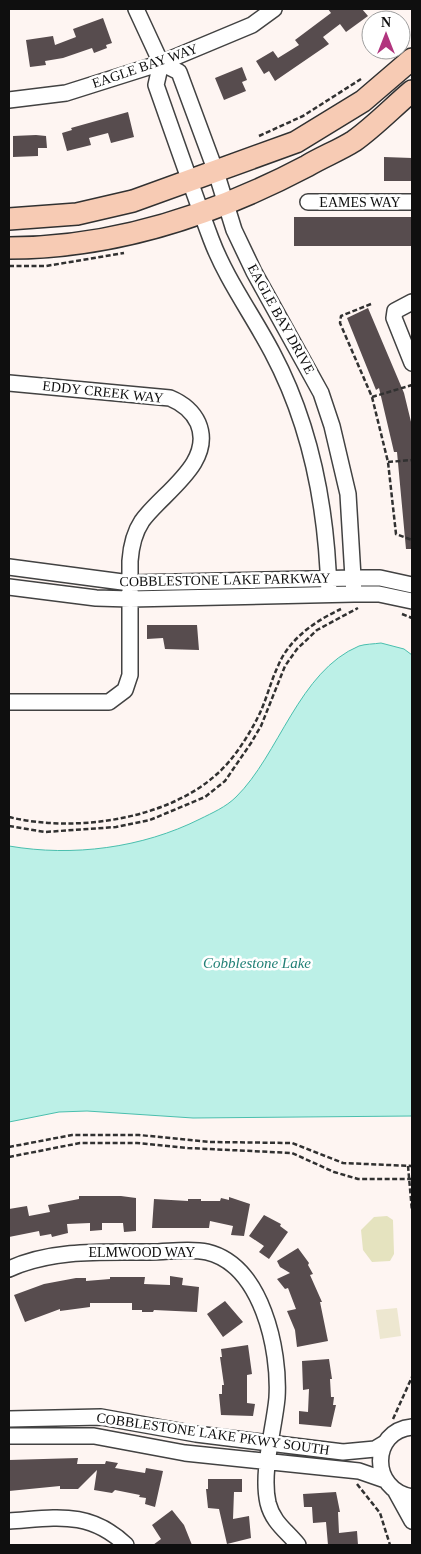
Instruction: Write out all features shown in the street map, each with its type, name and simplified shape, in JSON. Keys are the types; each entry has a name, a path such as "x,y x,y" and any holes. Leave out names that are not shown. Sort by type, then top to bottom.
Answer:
{"street":[{"path":"136,9 161,63"},
{"name":"EAGLE BAY WAY","path":"9,100 66,93 161,63 252,25 274,9"},
{"path":"9,219 78,214 133,201 296,142 363,101 412,59"},
{"name":"EAGLE BAY DRIVE","path":"329,586 322,503 307,437 293,398 273,353 230,280 211,238 156,85 161,63 179,72 216,172 234,230 254,272 321,393 332,426 348,494 353,578 357,600"},
{"path":"9,248 35,248 91,242 178,221 225,203 278,181 354,141 412,91"},
{"name":"EAMES WAY","path":"308,202 412,202"},
{"path":"412,302 395,311 394,318 412,363"},
{"name":"EDDY CREEK WAY","path":"9,383 163,397 183,404 193,414 201,434 198,456 138,528 130,553 130,675 125,690 109,702 9,702"},
{"name":"COBBLESTONE LAKE PARKWAY","path":"9,567 130,583 329,586 357,600 379,594 412,601"},
{"name":"COBBLESTONE LAKE PARKWAY","path":"9,587 88,597 130,599 329,586 353,578 380,578 412,585"},
{"name":"ELMWOOD WAY","path":"9,1269 41,1259 88,1252 206,1252 226,1259 244,1275 258,1299 270,1334 277,1369 277,1398 270,1445 268,1503 276,1523 298,1545"},
{"name":"COBBLESTONE LAKE PKWY SOUTH","path":"9,1419 101,1417 270,1445 343,1452 375,1449 399,1431 412,1427"},
{"name":"COBBLESTONE LAKE PKWY SOUTH","path":"9,1436 94,1436 185,1453 359,1471 385,1480"},
{"path":"385,1443 380,1462 385,1480 396,1492 412,1521"},
{"path":"396,1492 412,1497"},
{"path":"9,1521 82,1519 109,1530 126,1545"}],"path":[{"path":"371,304 341,316 340,323 372,397 388,462 396,534 412,540"},
{"path":"372,397 412,385"},
{"path":"388,462 412,460"},
{"path":"9,826 45,832 116,826 150,820 205,797 225,781 251,744 261,726 285,666 297,650 317,630 357,600"},
{"path":"9,817 36,822 94,821 152,810 189,796 212,779 229,762 257,719 278,664 296,640 306,630 344,607"},
{"path":"9,1146 72,1135 139,1135 210,1142 292,1144 342,1163 412,1166"},
{"path":"9,1157 80,1143 137,1143 188,1148 292,1153 334,1172 358,1179 411,1179"},
{"path":"408,1166 411,1179 412,1211"},
{"path":"390,1423 412,1377"},
{"path":"357,1485 380,1513 390,1545"}],"shaded area":[{"path":"387,1216 393,1220 394,1254 390,1261 372,1262 363,1250 361,1230 374,1217"},
{"path":"397,1308 401,1336 380,1339 376,1310"}],"water":[{"name":"Cobblestone Lake","path":"381,643 404,649 412,655 412,1116 193,1118 87,1111 59,1112 9,1122 9,846 58,850 107,848 155,837 178,829 219,810 236,797 251,779 305,694 321,674 338,658 359,646"}],"building":[{"path":"328,9 363,10 361,10 361,21 346,32 340,24 323,37 329,44 275,81 269,71 264,74 256,61 273,51 278,58 299,45 295,40 331,13"},
{"path":"103,18 112,43 106,45 107,48 94,53 92,48 63,58 45,61 46,65 30,67 26,40 53,36 55,45 76,37 73,29"},
{"path":"242,67 247,80 242,82 246,91 224,100 215,78"},
{"path":"128,112 134,137 111,143 108,133 89,138 91,145 67,151 62,133 72,130 71,128"},
{"path":"13,136 46,136 47,148 38,148 38,156 13,157"},
{"path":"384,157 412,158 412,181 384,181"},
{"path":"294,217 412,217 412,246 294,246"},
{"path":"368,308 404,393 412,426 412,549 406,549 397,452 394,452 379,388 376,390 347,318"},
{"path":"147,625 197,625 199,650 165,649 163,638 147,639"},
{"path":"79,1196 136,1198 136,1231 124,1232 123,1223 102,1223 102,1230 90,1231 90,1223 67,1224 68,1233 52,1237 51,1234 40,1236 39,1231 9,1237 9,1209 27,1206 29,1216 50,1212 48,1205 79,1199"},
{"path":"229,1197 250,1204 244,1236 231,1235 233,1226 210,1221 209,1228 152,1228 154,1199 220,1201 221,1198 229,1200"},
{"path":"264,1215 281,1224 280,1226 288,1232 269,1259 259,1252 264,1246 249,1236"},
{"path":"298,1248 309,1263 308,1265 313,1274 310,1275 322,1302 320,1302 328,1341 297,1347 295,1330 287,1311 296,1309 288,1288 285,1289 277,1279 290,1273 280,1267 277,1261"},
{"path":"170,1276 183,1278 182,1285 199,1287 197,1312 154,1310 153,1312 142,1312 142,1310 132,1310 132,1303 90,1303 90,1307 60,1311 60,1309 25,1322 14,1295 44,1284 76,1278 86,1278 86,1281 110,1279 110,1277 145,1277 144,1284 170,1285"},
{"path":"225,1301 243,1322 223,1337 207,1314"},
{"path":"248,1345 252,1374 247,1375 247,1403 255,1404 253,1416 221,1415 219,1394 222,1394 222,1385 224,1385 220,1357 222,1357 221,1349"},
{"path":"329,1359 332,1379 330,1379 331,1397 334,1397 333,1405 336,1405 331,1427 299,1424 299,1411 308,1412 309,1389 303,1390 302,1361"},
{"path":"78,1458 77,1464 105,1464 106,1461 118,1463 115,1468 145,1473 146,1468 163,1471 155,1507 145,1504 146,1498 139,1497 140,1495 115,1490 112,1493 94,1490 97,1470 78,1489 60,1489 60,1486 9,1491 9,1460"},
{"path":"208,1479 242,1479 242,1492 234,1492 233,1519 249,1516 251,1538 227,1544 219,1509 208,1508 206,1489 208,1489"},
{"path":"336,1492 340,1512 338,1512 339,1533 357,1531 358,1545 328,1545 326,1522 313,1523 312,1507 304,1507 303,1494"},
{"path":"172,1510 184,1525 192,1545 153,1545 161,1539 152,1525"}]}
